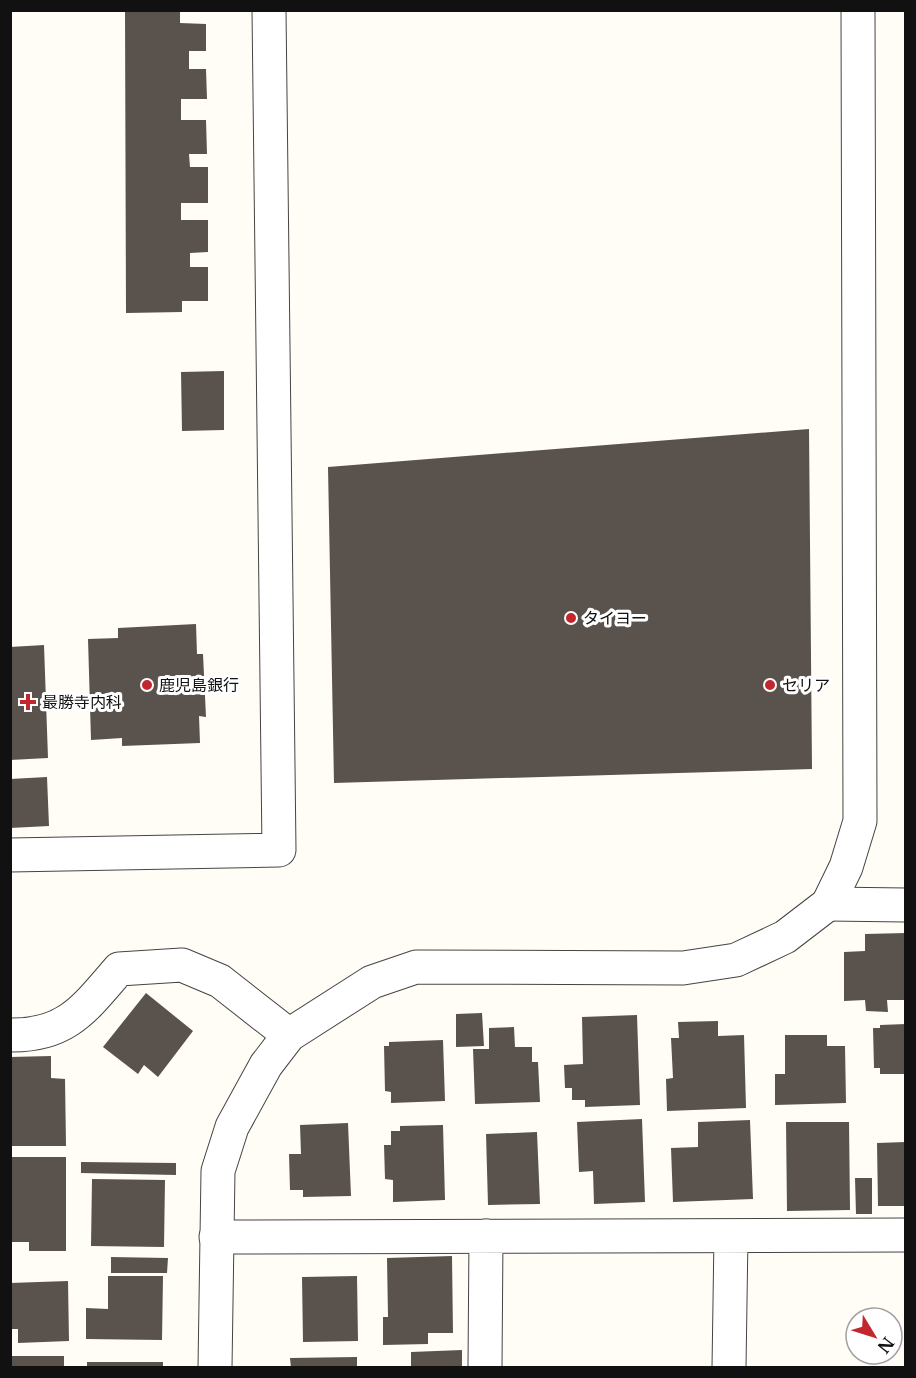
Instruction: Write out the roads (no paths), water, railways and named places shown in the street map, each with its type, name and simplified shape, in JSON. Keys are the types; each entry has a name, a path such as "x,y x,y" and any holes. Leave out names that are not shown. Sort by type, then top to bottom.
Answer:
{"street":[{"path":"10,855 279,850 269,10"},
{"path":"215,1368 218,1171 232,1127 266,1065 289,1035 372,982 416,967 683,968 736,960 785,937 828,904 846,867 860,821 858,10"},
{"path":"828,904 906,905"},
{"path":"10,1035 32,1035 56,1029 79,1015 119,969 182,964 220,981 289,1035"},
{"path":"216,1237 906,1235"},
{"path":"485,1368 486,1236"},
{"path":"729,1368 731,1236"}],"place":[{"name":"タイヨー","path":"571,618"},
{"name":"鹿児島銀行","path":"147,685"},
{"name":"セリア","path":"770,685"},
{"name":"最勝寺内科","path":"28,702"}]}
